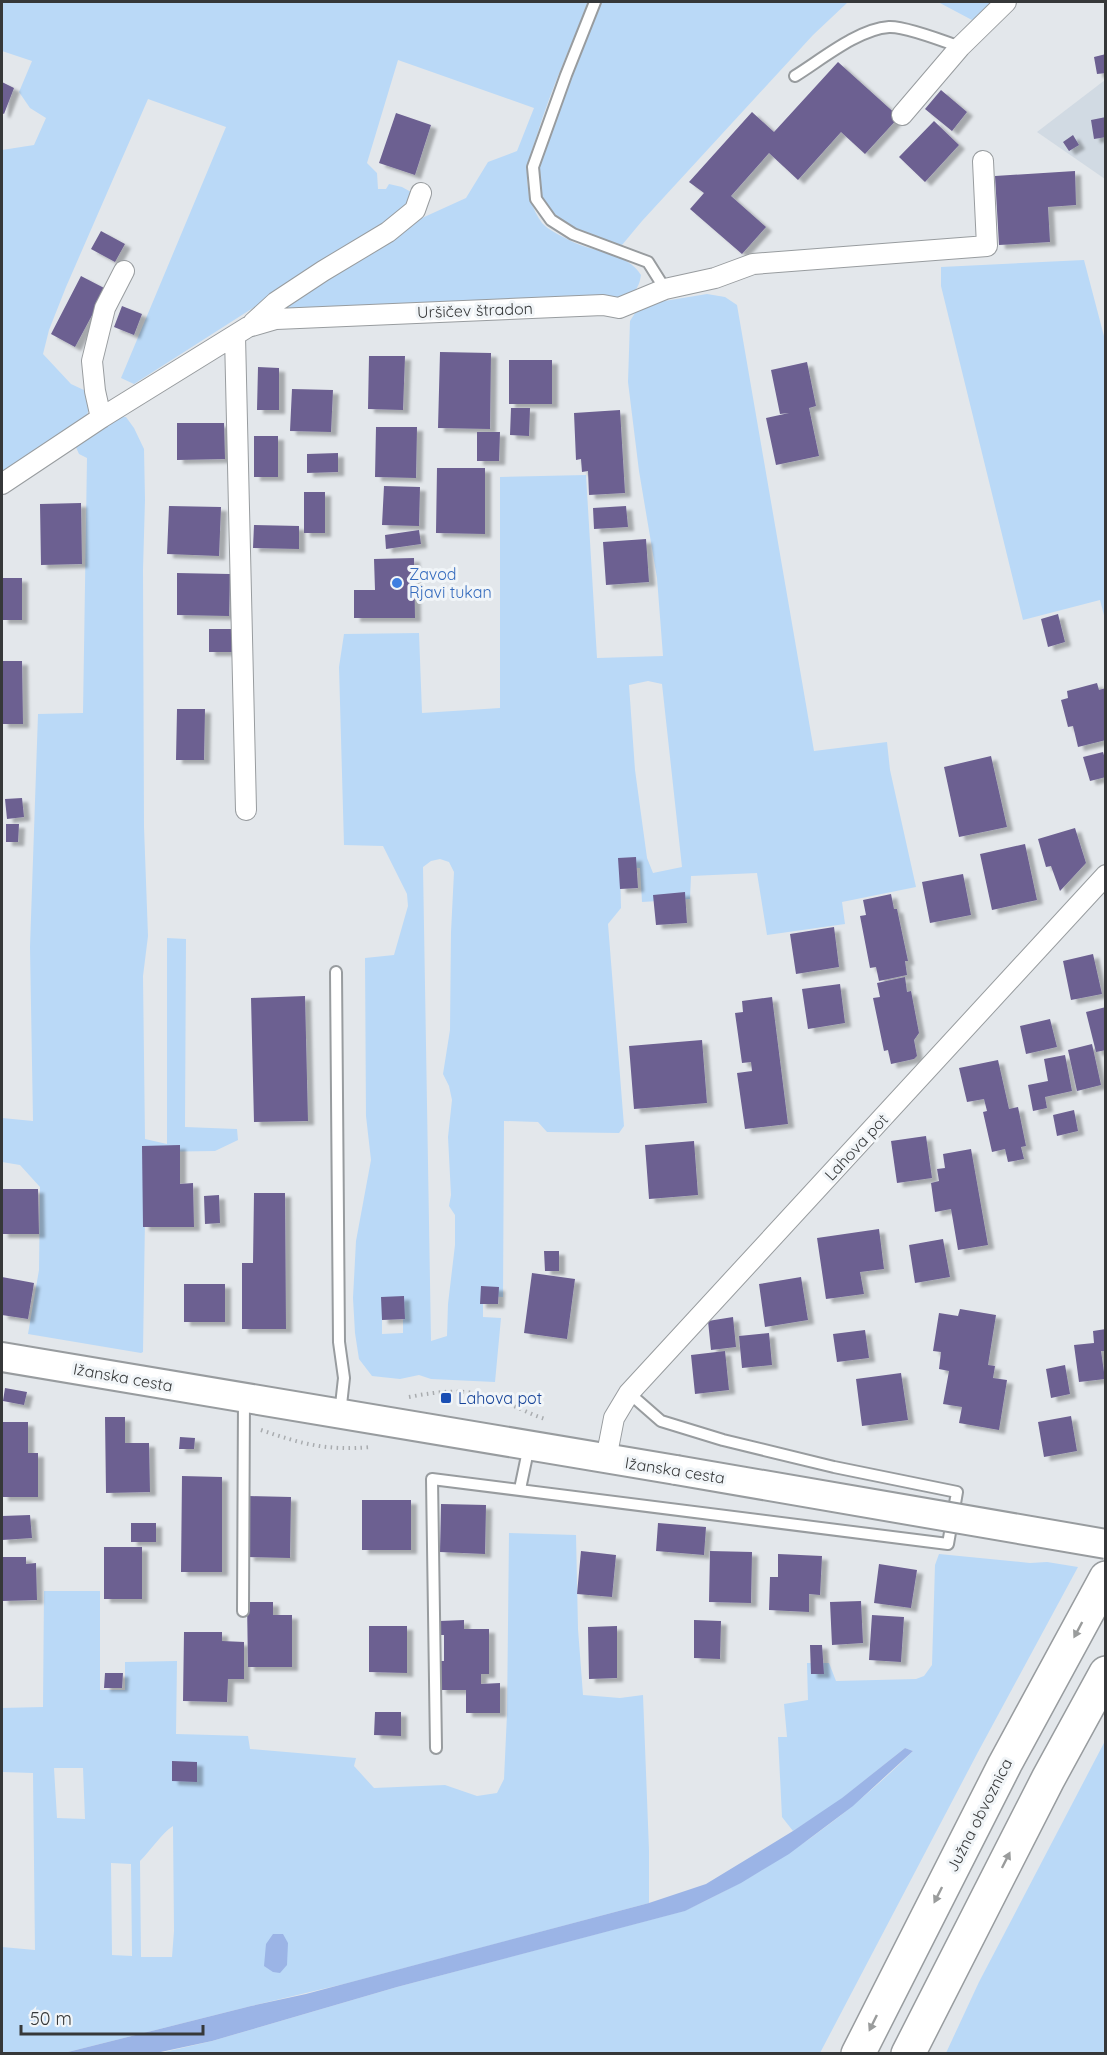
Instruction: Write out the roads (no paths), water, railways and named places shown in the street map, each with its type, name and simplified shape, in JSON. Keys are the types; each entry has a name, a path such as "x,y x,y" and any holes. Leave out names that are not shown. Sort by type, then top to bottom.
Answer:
{"highway":[{"name":"Južna obvoznica","path":"858,2054 1005,1764 1106,1578"},
{"path":"908,2054 1048,1779 1106,1673"}],"main road":[{"name":"Ižanska cesta","path":"2,1357 1106,1544"}],"street":[{"path":"902,115 960,47 1006,2"},
{"name":"Uršičev štradon","path":"2,484 101,418 241,331 276,319 603,305 619,308 665,289 715,278 753,264 987,246 983,161"},
{"path":"246,810 241,331 276,302 388,232 415,210 421,193"},
{"path":"101,418 94,391 92,361 105,308 124,271"},
{"name":"Lahova pot","path":"606,1459 614,1418 629,1393 1106,875"}],"lane":[{"path":"595,2 550,115 533,168 536,199 551,220 573,234 648,262 665,289"},
{"path":"795,76 861,35 890,26 960,47"},
{"path":"336,972 339,1342 344,1378 340,1414"},
{"path":"436,1748 432,1479 948,1544 957,1492 834,1467 723,1440 661,1422 629,1393"},
{"path":"243,1611 244,1398"},
{"path":"520,1489 529,1446"}],"place":[{"name":"Zavod Rjavi tukan","path":"397,583"},
{"name":"Lahova pot","path":"446,1398"}]}
